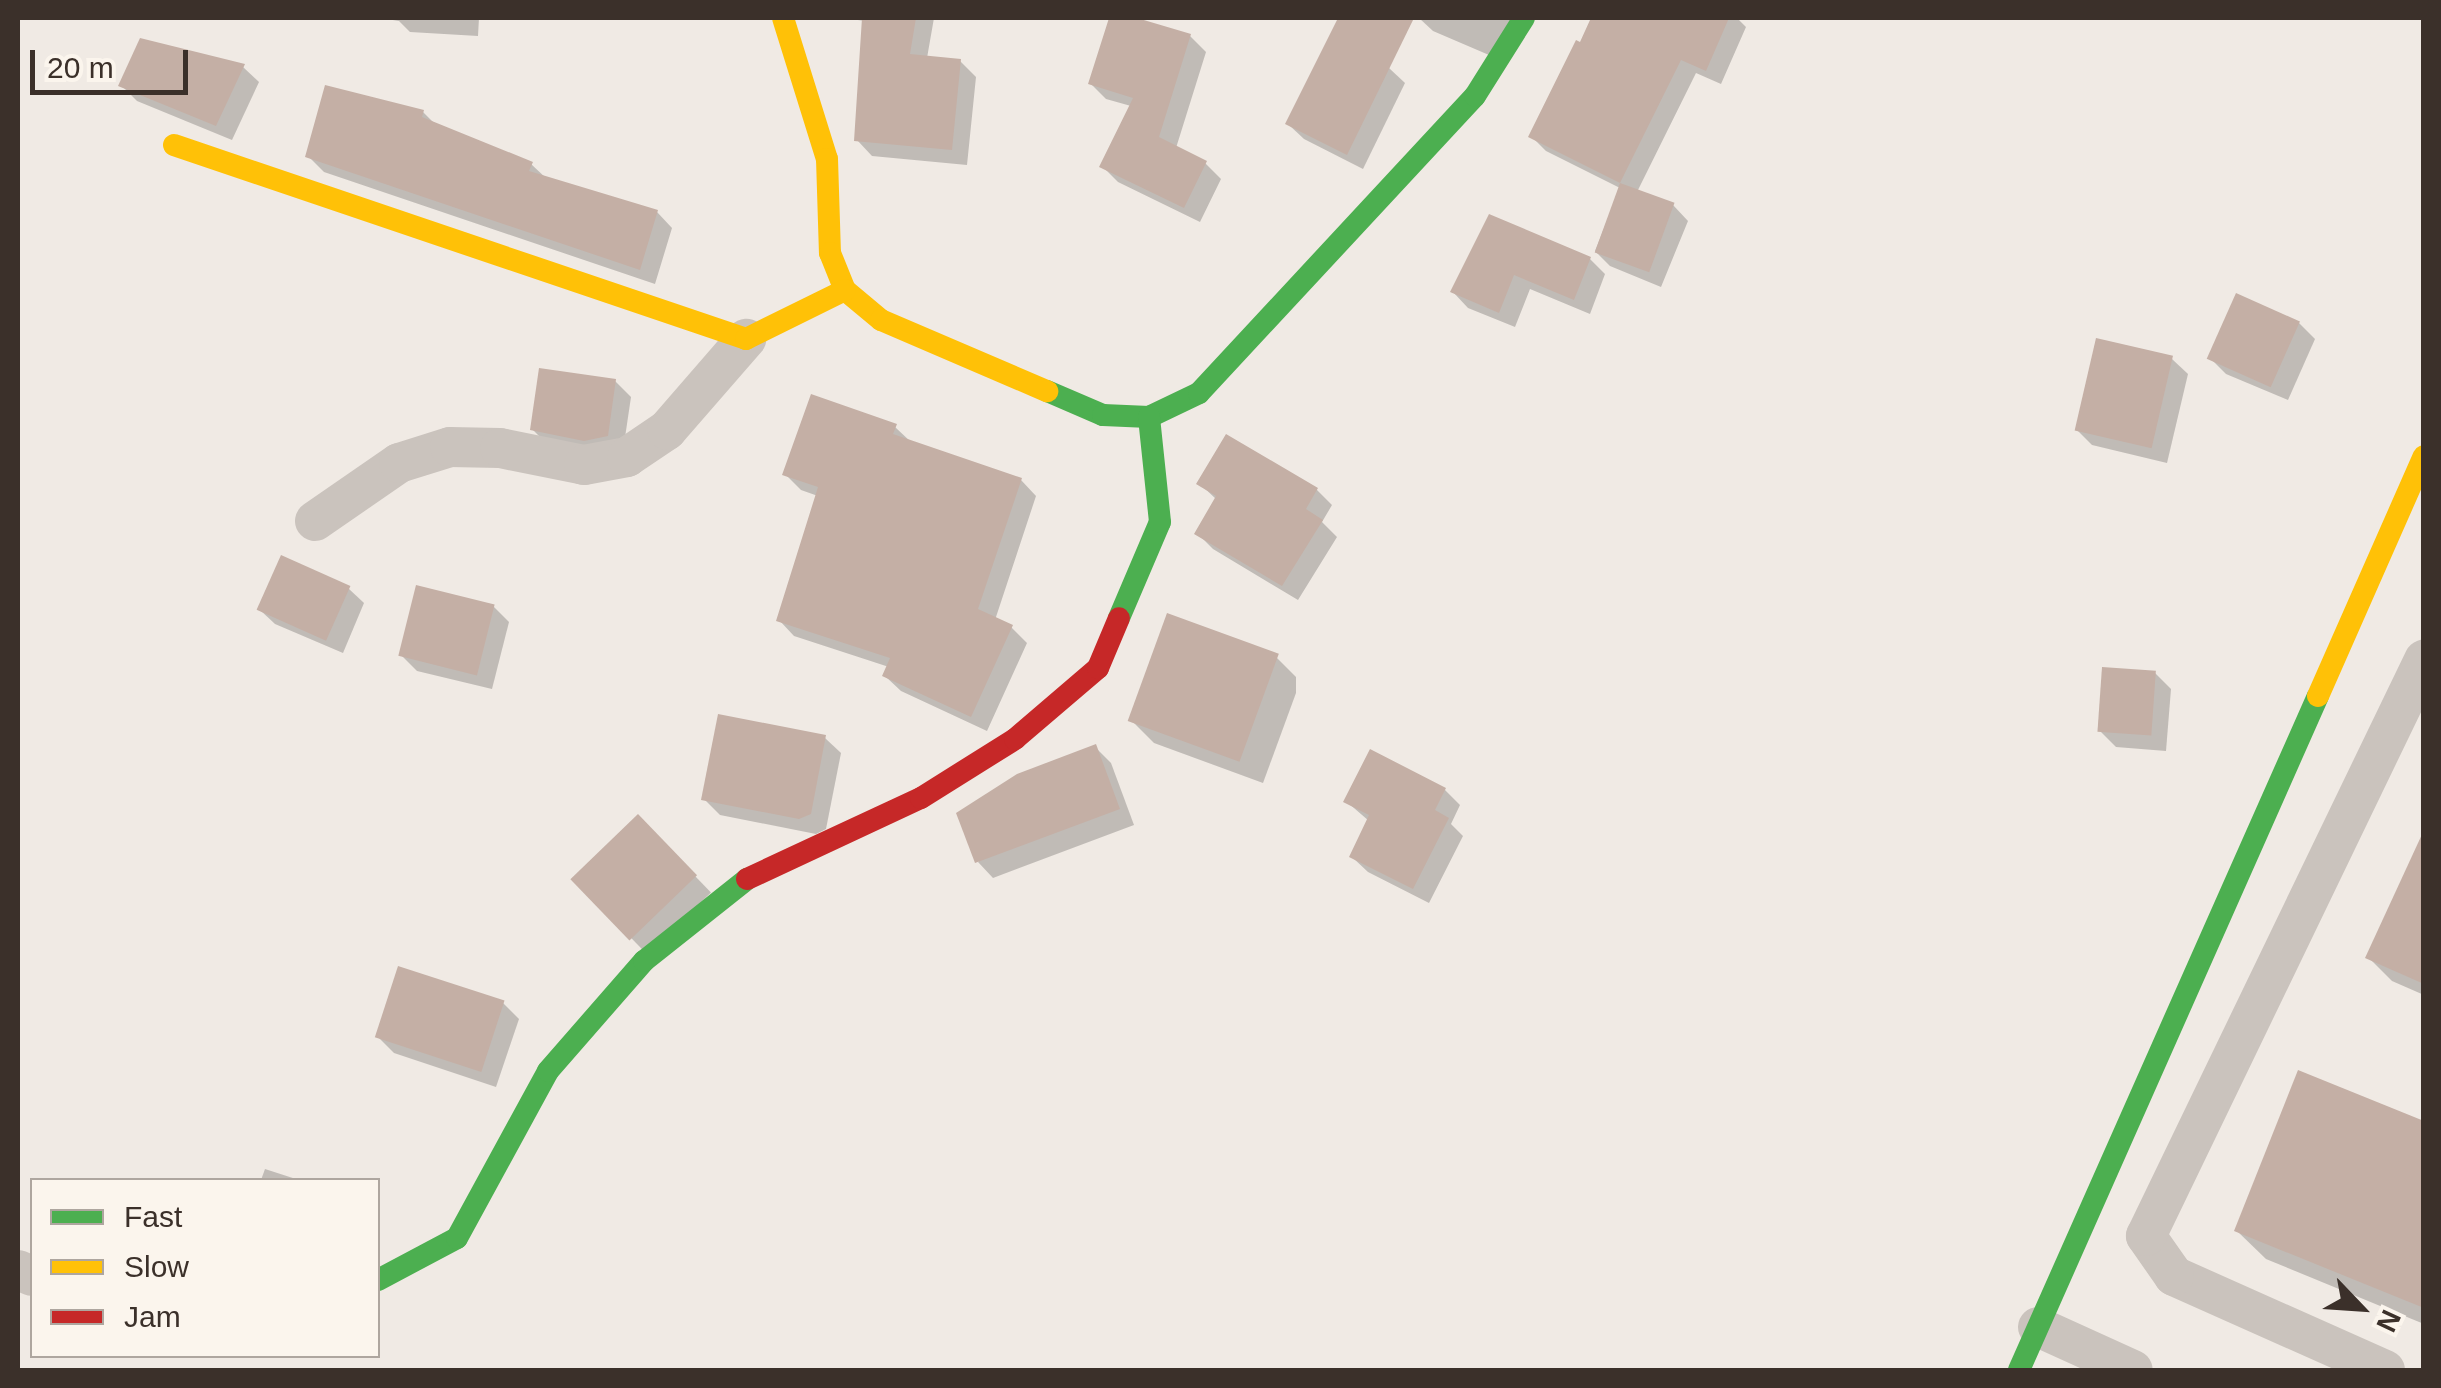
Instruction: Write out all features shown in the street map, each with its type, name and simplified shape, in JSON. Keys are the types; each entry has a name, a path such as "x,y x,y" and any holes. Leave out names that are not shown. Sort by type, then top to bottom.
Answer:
{"street":[{"path":"784,18 828,159 830,253 845,290 882,320 1103,415 1149,418 1200,393 1475,96 1524,18"},
{"path":"174,145 746,339"},
{"path":"315,521 388,469 450,447 500,448 584,465 628,456 667,430 746,339 845,290"},
{"path":"380,1279 457,1238 548,1071 644,961 752,875 920,798 1015,740 1098,668 1160,522 1149,418"},
{"path":"2019,1370 2424,456"},
{"path":"2385,1370 2174,1276 2146,1236 2424,660"},
{"path":"2038,1328 2133,1370"}],"building":[{"path":"862,18 916,18 910,54 961,59 952,150 854,141"},
{"path":"1109,18 1137,18 1191,34 1159,137 1207,161 1184,208 1099,167 1133,98 1088,84"},
{"path":"1338,18 1414,18 1347,155 1285,124"},
{"path":"1585,18 1729,18 1706,71 1681,60 1620,183 1528,137 1576,40 1580,42 1590,20"},
{"path":"140,38 245,64 216,126 118,86"},
{"path":"325,85 424,110 422,117 533,162 529,171 658,210 640,270 305,157"},
{"path":"1620,183 1675,203 1649,272 1595,253"},
{"path":"1489,214 1591,257 1574,300 1514,275 1499,313 1450,292"},
{"path":"2236,293 2300,321 2271,387 2207,359"},
{"path":"2096,338 2173,356 2152,448 2075,431"},
{"path":"539,368 616,379 608,436 584,441 530,430"},
{"path":"811,394 897,424 893,434 1022,478 978,609 1013,625 971,717 882,676 890,658 776,621 818,487 782,475"},
{"path":"1226,434 1318,488 1306,509 1323,520 1282,586 1194,534 1216,496 1196,484"},
{"path":"281,555 350,586 326,641 257,610"},
{"path":"416,585 495,605 477,675 398,656"},
{"path":"1167,613 1279,654 1239,762 1128,721"},
{"path":"2102,667 2156,671 2151,736 2097,732"},
{"path":"718,714 826,735 811,814 799,819 701,800"},
{"path":"1096,744 1120,809 975,863 956,813 1017,774"},
{"path":"1370,749 1446,788 1435,810 1449,818 1413,889 1349,857 1369,815 1343,802"},
{"path":"638,814 697,875 629,940 570,879"},
{"path":"2424,830 2424,984 2365,958"},
{"path":"398,966 505,1001 481,1072 375,1037"},
{"path":"2298,1070 2424,1121 2424,1308 2234,1231"}],"traffic: fast":[{"path":"1047,391 1103,415 1149,417 1199,393 1475,96 1524,18"},
{"path":"1119,618 1160,522 1149,417"},
{"path":"2019,1370 2318,696"},
{"path":"380,1279 457,1238 548,1071 644,961 747,879"}],"traffic: slow":[{"path":"783,18 827,159 830,253 845,290 881,320 1047,391"},
{"path":"174,145 746,339 845,290"},
{"path":"2318,696 2424,456"}],"traffic: jam":[{"path":"747,879 921,798 1015,739 1098,668 1119,618"}]}
